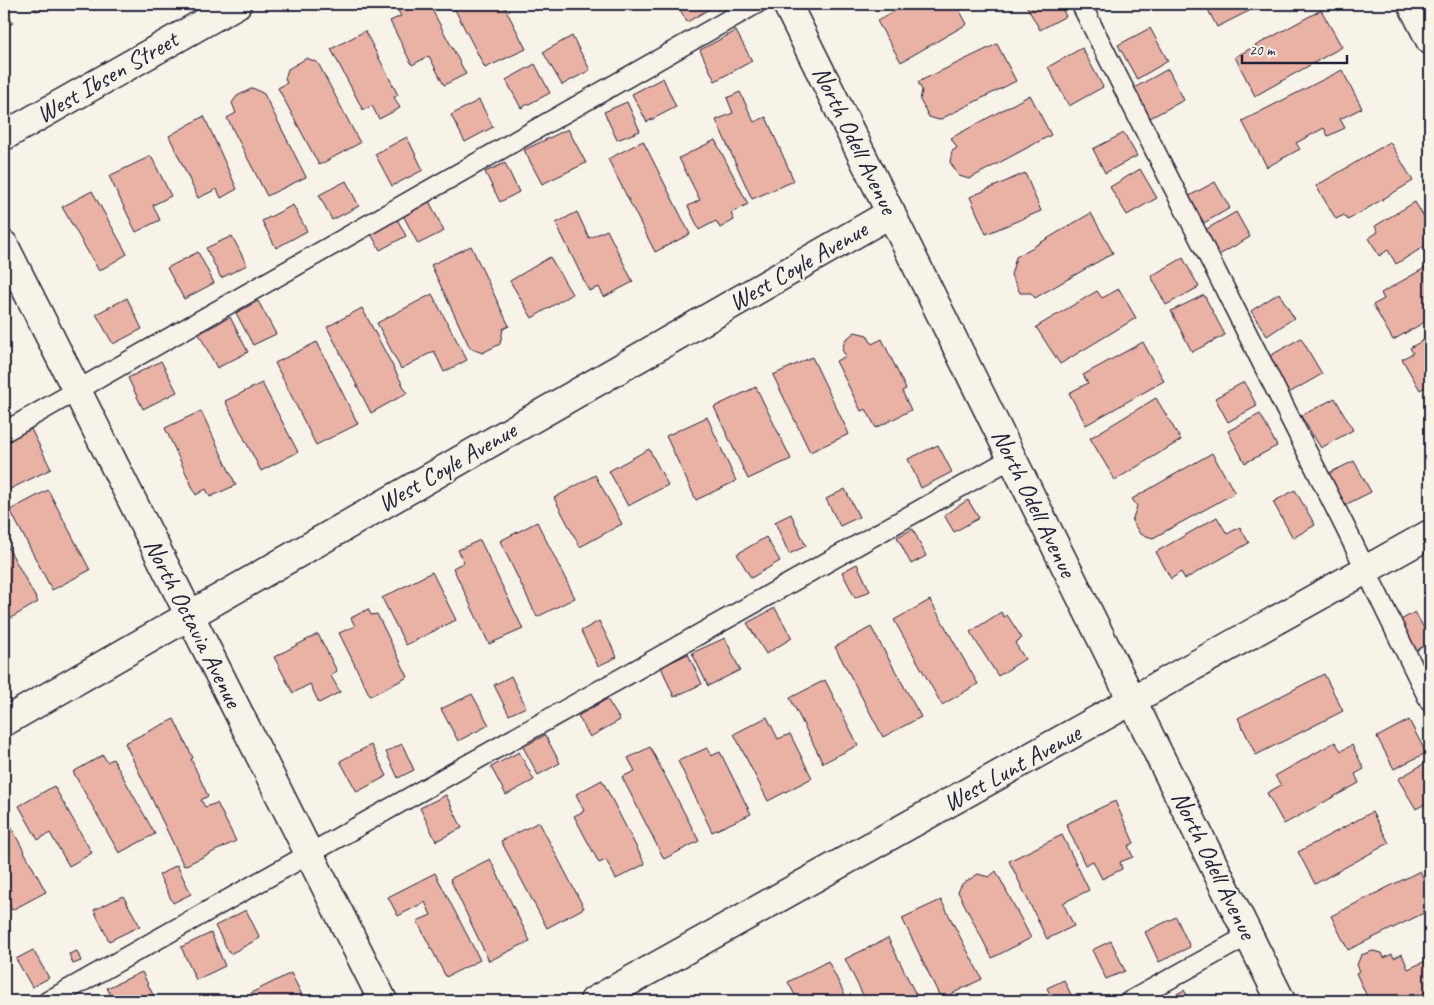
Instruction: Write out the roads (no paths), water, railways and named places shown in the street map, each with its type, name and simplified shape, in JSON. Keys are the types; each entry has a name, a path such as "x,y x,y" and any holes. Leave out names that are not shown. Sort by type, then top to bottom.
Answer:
{"street":[{"name":"West Ibsen Street","path":"4,136 237,4"},
{"name":"North Odell Avenue","path":"787,4 1281,1001"},
{"path":"1412,4 1430,40"},
{"name":"West Coyle Avenue","path":"4,722 891,212"},
{"name":"North Octavia Avenue","path":"4,245 383,1001"},
{"name":"West Lunt Avenue","path":"594,1001 1430,534"}],"lane":[{"path":"4,432 756,4"},
{"path":"1081,4 1366,570 1430,702"},
{"path":"48,1001 1012,458"},
{"path":"1130,1001 1248,935"}]}
